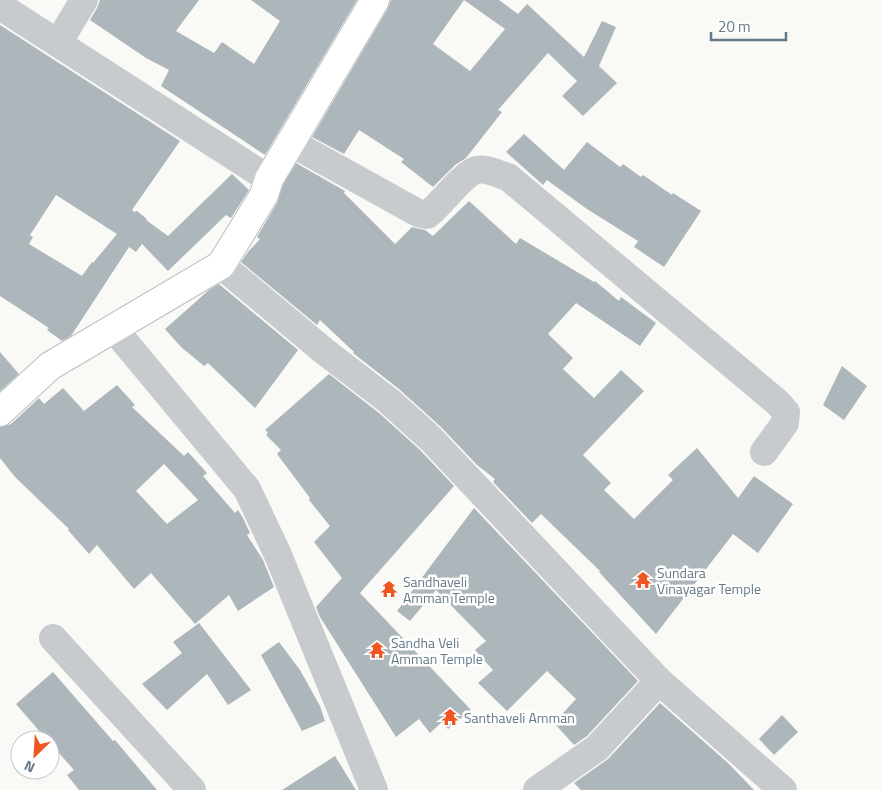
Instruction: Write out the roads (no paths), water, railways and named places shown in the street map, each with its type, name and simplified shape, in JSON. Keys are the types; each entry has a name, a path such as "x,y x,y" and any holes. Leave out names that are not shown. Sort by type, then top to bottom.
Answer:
{"main road":[{"path":"0,412 50,366 221,265 264,195 269,178 375,0"}],"street":[{"path":"58,42 84,0"},
{"path":"0,6 269,178"},
{"path":"290,142 418,213 427,215 433,211 457,184 475,170 486,170 508,177 777,402 786,412 785,423 764,452"},
{"path":"221,265 324,351 389,402 431,440 659,681 783,790"},
{"path":"114,329 247,489 278,555 374,790"},
{"path":"53,638 192,790"},
{"path":"537,790 597,748 659,681"}],"place":[{"name":"Sundara Vinayagar Temple","path":"643,580"},
{"name":"Sandhaveli Amman Temple","path":"389,589"},
{"name":"Sandha Veli Amman Temple","path":"377,650"},
{"name":"Santhaveli Amman","path":"450,717"}]}
